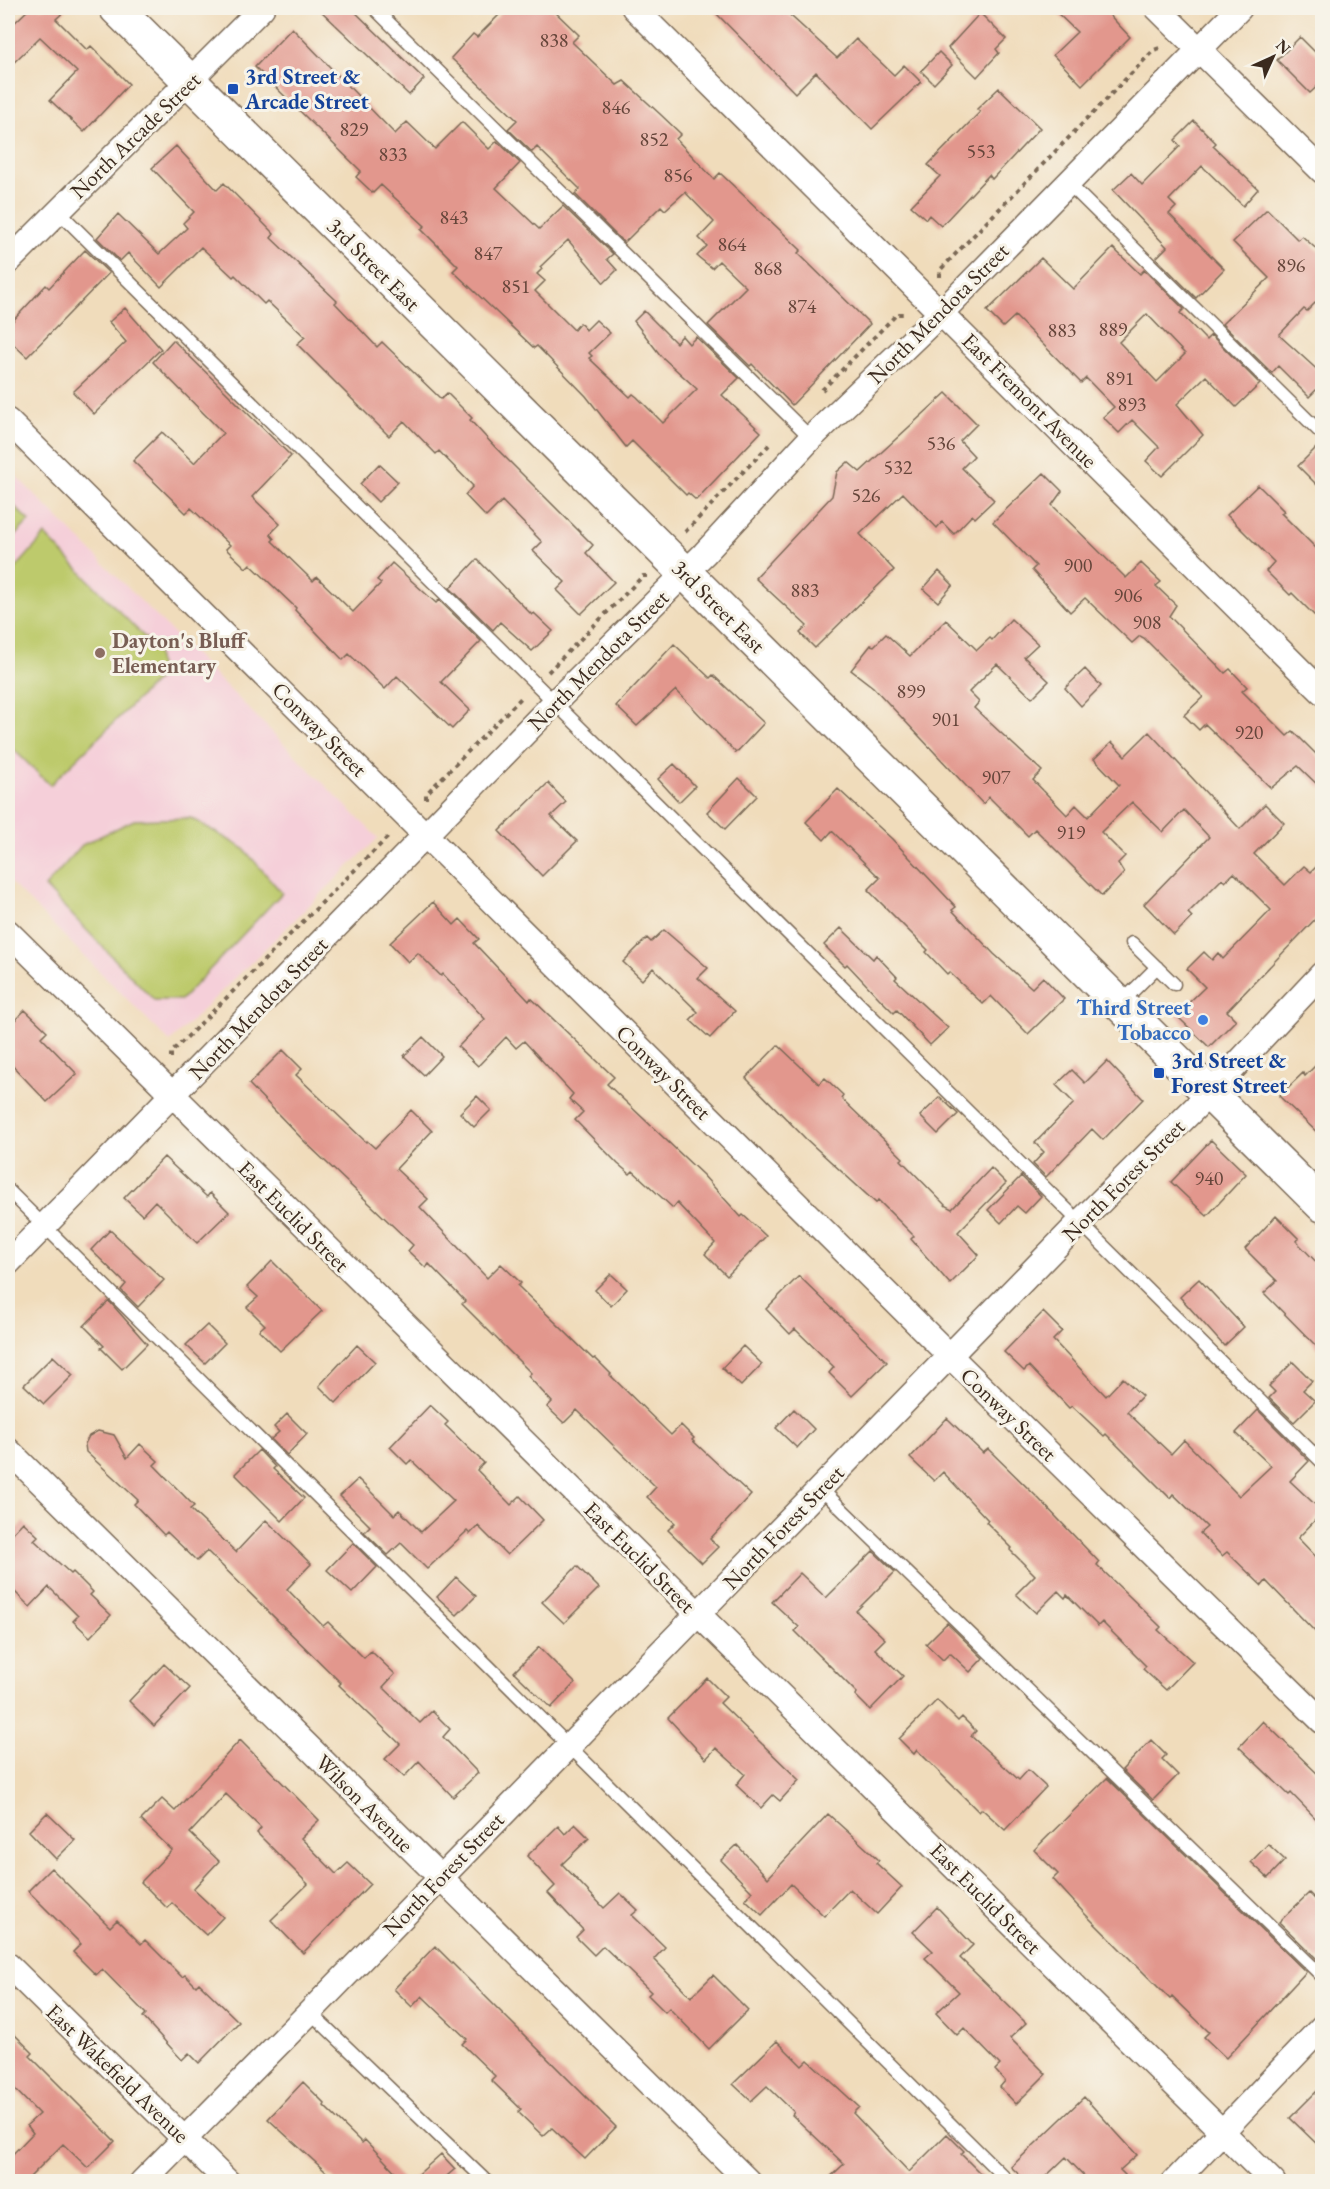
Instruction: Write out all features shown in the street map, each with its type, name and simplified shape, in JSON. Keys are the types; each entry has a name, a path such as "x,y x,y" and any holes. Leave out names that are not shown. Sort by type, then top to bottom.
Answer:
{"street":[{"name":"3rd Street East","path":"116,8 1323,1205"},
{"name":"North Arcade Street","path":"8,262 262,8"},
{"name":"East Fremont Avenue","path":"634,8 1323,692"},
{"path":"1157,8 1323,171"},
{"name":"North Mendota Street","path":"8,1263 556,702 686,573 811,438 942,312 1240,8"},
{"name":"Conway Street","path":"8,421 950,1356 1323,1721"},
{"name":"East Euclid Street","path":"8,932 1273,2181"},
{"name":"North Forest Street","path":"142,2181 310,2012 1080,1222 1210,1093 1323,974"},
{"name":"Wilson Avenue","path":"8,1450 749,2181"},
{"name":"East Wakefield Avenue","path":"8,1965 228,2181"},
{"path":"1174,2181 1223,2133 1323,2027"}],"lane":[{"path":"374,8 811,438"},
{"path":"1067,182 1323,434"},
{"path":"58,211 1323,1462"},
{"path":"1132,943 1174,984"},
{"path":"1120,1004 1157,967"},
{"path":"8,1191 1010,2181"},
{"path":"820,1488 1323,1976"},
{"path":"310,2012 487,2181"}],"path":[{"path":"940,277 940,270 1154,50 1160,48"},
{"path":"171,1058 171,1053 390,836"}],"shaded area":[{"name":"Dayton's Bluff Elementary","path":"8,468 378,838 170,1042 8,880"}],"green space":[{"path":"8,500 29,521 8,543"},
{"path":"45,535 157,650 160,677 50,785 8,744 8,577"},
{"path":"191,818 243,848 282,893 181,1000 154,1000 45,887 82,845 134,820"}],"building":[{"path":"30,8 68,8 56,19 87,50 91,46 129,84 84,132 50,100 77,72 40,37 8,68 8,29"},
{"path":"318,8 351,8 424,79 409,95"},
{"path":"506,8 551,8 579,35 572,42 617,85 624,81 660,114 681,134 676,139 714,179 720,173 801,250 798,253 870,324 792,405 752,364 750,366 708,325 746,287 719,261 712,268 697,256 707,246 699,238 714,222 685,192 665,210 661,206 624,243 575,194 580,189 537,147 532,152 508,129 517,120 451,58 473,34 477,37"},
{"path":"711,8 782,8 837,58 856,39 894,75 904,65 921,82 872,129 816,72 795,93"},
{"path":"1052,8 1103,8 1130,37 1082,85 1053,55 1077,32"},
{"path":"980,13 1006,39 996,49 999,53 977,77 948,48"},
{"path":"292,28 395,134 407,122 435,149 462,122 489,149 497,141 520,163 496,188 539,229 563,206 613,254 607,259 617,270 604,283 568,240 540,267 542,269 537,274 545,281 535,291 574,330 580,323 586,330 596,320 610,333 589,353 592,356 589,358 630,397 633,394 637,397 663,423 697,389 661,356 634,321 644,311 676,343 682,336 689,344 696,337 739,378 722,395 761,432 696,500 688,493 686,495 632,441 626,447 586,396 537,346 534,348 453,271 458,266 421,229 425,226 381,185 373,193 356,177 361,171 255,67"},
{"path":"1300,37 1323,60 1323,81 1310,93 1277,60"},
{"path":"939,52 952,65 934,84 921,71"},
{"path":"999,88 1040,128 992,179 989,175 941,226 929,215 926,219 911,206 940,176 928,165 980,112 977,109"},
{"path":"1194,121 1216,143 1213,146 1258,189 1243,206 1202,166 1169,200 1176,207 1169,214 1224,269 1196,298 1156,258 1167,247 1113,190 1131,173 1142,185 1180,146 1175,140"},
{"path":"176,146 217,190 224,183 274,234 271,238 337,301 335,303 377,347 382,342 441,399 447,393 472,418 470,420 495,447 593,545 586,553 614,582 581,614 557,590 565,582 533,551 542,542 502,501 486,517 465,495 473,486 439,451 436,454 404,421 389,436 297,344 305,337 267,301 264,304 235,275 233,277 201,247 161,287 128,253 120,261 97,238 118,214 159,254 187,228 183,223 194,212 152,168"},
{"path":"1267,209 1298,240 1302,236 1323,255 1323,295 1307,311 1304,309 1279,335 1323,375 1323,383 1309,397 1278,366 1272,373 1222,324 1269,278 1233,242"},
{"path":"1113,248 1140,274 1144,270 1184,309 1180,313 1206,340 1211,335 1260,384 1236,407 1206,376 1177,404 1203,435 1162,476 1146,461 1159,447 1132,420 1119,433 1103,417 1114,407 1086,378 1081,383 1015,316 1003,327 987,311 1041,258 1073,289","holes":["1147,314 1185,354 1157,382 1119,342"]},
{"path":"85,250 109,273 27,357 8,339 8,326 46,285 49,288"},
{"path":"125,308 161,349 94,414 73,392 126,342 109,322"},
{"path":"173,340 291,456 252,497 280,524 270,534 274,539 272,541 313,581 317,577 353,612 381,583 377,580 392,563 436,603 439,600 481,641 441,682 470,710 452,729 397,676 385,689 349,654 343,660 295,610 296,608 250,564 246,568 226,549 230,545 191,508 186,513 133,461 162,432 194,463 223,433 153,362"},
{"path":"946,393 977,424 960,441 974,456 962,468 994,500 975,518 972,515 954,534 942,522 937,528 903,493 860,534 894,570 815,648 800,633 807,626 755,578 832,496 837,472 848,462 860,472"},
{"path":"1323,442 1323,491 1298,466"},
{"path":"379,464 398,482 378,502 360,484"},
{"path":"1044,473 1062,491 1052,505 1126,578 1141,563 1161,582 1156,586 1176,605 1169,616 1225,673 1230,669 1247,687 1242,691 1287,736 1293,731 1323,761 1323,790 1298,766 1271,788 1205,724 1199,730 1184,715 1203,697 1144,638 1140,636 1132,643 1085,598 1070,612 1032,570 1036,566 993,522"},
{"path":"1258,485 1284,511 1281,513 1323,555 1323,624 1266,571 1274,562 1227,515"},
{"path":"477,559 532,615 534,613 553,631 532,651 500,622 493,630 450,588"},
{"path":"939,571 953,585 938,602 923,589"},
{"path":"1011,619 1038,644 1024,657 1049,681 1032,698 997,664 969,692 979,702 974,708 1042,771 1033,780 1067,815 1076,805 1088,817 1119,785 1094,759 1112,742 1125,756 1149,732 1240,829 1265,804 1284,823 1254,854 1285,885 1304,866 1311,872 1323,860 1323,911 1227,1011 1236,1020 1209,1047 1176,1015 1205,987 1187,969 1204,952 1212,960 1218,953 1223,959 1271,910 1234,873 1225,882 1222,879 1188,913 1192,917 1174,935 1144,904 1209,837 1184,810 1163,832 1132,802 1101,832 1125,856 1118,863 1124,873 1102,896 1035,829 1028,836 989,797 983,804 873,687 851,670 871,645 874,646 886,634 910,656 946,620 977,650 990,638 992,640"},
{"path":"674,644 710,678 713,675 764,723 736,753 676,690 637,726 616,706"},
{"path":"1085,669 1101,686 1081,706 1065,688"},
{"path":"674,764 695,786 679,802 658,779"},
{"path":"739,778 757,796 725,829 707,812"},
{"path":"548,783 566,802 551,816 577,841 542,876 499,831"},
{"path":"838,789 892,839 956,907 952,910 994,954 1032,988 1043,977 1064,999 1028,1034 991,996 983,1004 949,972 947,974 926,952 928,950 868,890 880,878 832,831 824,840 806,822"},
{"path":"433,902 454,925 460,919 479,939 474,943 529,1001 531,998 614,1077 607,1084 703,1175 741,1217 743,1215 766,1236 727,1276 705,1254 715,1243 677,1203 673,1208 633,1171 630,1174 575,1120 583,1112 569,1099 573,1094 524,1041 516,1048 506,1037 478,1066 458,1047 485,1019 443,974 441,976 418,953 408,962 390,943"},
{"path":"841,928 873,959 876,955 897,977 895,979 948,1028 930,1045 897,1010 894,1013 847,964 845,966 824,945"},
{"path":"664,930 708,968 698,978 735,1011 710,1038 690,1020 698,1012 653,968 642,980 623,962 647,938 651,942"},
{"path":"25,1010 47,1031 41,1037 77,1074 47,1102 8,1061 8,1027"},
{"path":"423,1037 442,1056 424,1075 404,1056"},
{"path":"778,1045 819,1084 825,1078 843,1095 841,1098 903,1158 901,1160 946,1206 952,1209 991,1168 1006,1183 958,1232 979,1255 950,1284 911,1239 914,1236 878,1200 876,1203 806,1139 746,1078"},
{"path":"283,1050 302,1069 296,1075 375,1148 411,1110 432,1131 396,1169 428,1199 420,1207 487,1278 501,1264 521,1283 518,1286 593,1359 595,1358 671,1435 681,1425 694,1438 692,1440 751,1495 710,1539 718,1547 702,1563 668,1530 675,1523 647,1497 656,1487 577,1410 564,1423 547,1407 552,1402 528,1376 531,1373 462,1304 465,1301 429,1264 426,1268 408,1251 413,1245 305,1142 249,1084"},
{"path":"1323,1058 1323,1138 1279,1096 1303,1073 1305,1076"},
{"path":"1107,1061 1143,1099 1103,1140 1092,1129 1046,1177 1033,1164 1044,1152 1035,1143 1074,1103 1056,1085 1072,1070 1085,1083"},
{"path":"477,1096 491,1110 474,1127 460,1113"},
{"path":"940,1097 958,1114 938,1134 920,1116"},
{"path":"1211,1140 1246,1174 1207,1216 1171,1182"},
{"path":"164,1157 207,1197 210,1193 229,1212 197,1243 155,1201 142,1215 124,1198"},
{"path":"1021,1176 1041,1196 1025,1213 1017,1206 1001,1223 988,1210"},
{"path":"1276,1216 1299,1239 1296,1241 1323,1269 1323,1353 1264,1293 1277,1281 1245,1249"},
{"path":"110,1230 164,1280 138,1307 121,1290 126,1284 91,1250"},
{"path":"272,1261 322,1311 280,1351 259,1330 265,1325 247,1307 258,1297 247,1287"},
{"path":"611,1274 627,1289 611,1306 595,1290"},
{"path":"799,1276 887,1362 852,1396 829,1373 834,1367 795,1329 790,1334 766,1309"},
{"path":"1199,1279 1244,1327 1224,1346 1180,1297"},
{"path":"109,1301 147,1344 122,1369 101,1348 104,1346 84,1326"},
{"path":"1043,1312 1062,1331 1053,1340 1106,1396 1123,1378 1142,1396 1127,1412 1171,1454 1184,1440 1239,1496 1271,1466 1236,1433 1258,1410 1309,1461 1290,1481 1323,1512 1298,1538 1323,1564 1323,1640 1266,1581 1262,1586 1227,1552 1222,1556 1200,1533 1207,1527 1173,1494 1170,1498 1106,1434 1104,1436 1072,1406 1069,1408 1029,1366 1024,1371 1004,1352"},
{"path":"207,1325 225,1343 205,1363 186,1345"},
{"path":"357,1345 375,1362 336,1403 319,1386"},
{"path":"743,1346 762,1364 741,1386 722,1368"},
{"path":"53,1356 73,1375 44,1404 24,1385"},
{"path":"1293,1362 1312,1381 1303,1390 1315,1401 1294,1422 1269,1398 1275,1392 1269,1386"},
{"path":"430,1405 448,1422 445,1425 484,1463 477,1470 511,1505 520,1496 543,1520 507,1555 478,1526 470,1534 467,1531 427,1569 401,1543 388,1555 364,1532 370,1526 340,1496 358,1479 394,1515 399,1510 421,1532 454,1501 411,1460 407,1464 390,1447"},
{"path":"794,1409 814,1429 797,1448 776,1428"},
{"path":"287,1414 307,1434 287,1455 271,1439 279,1432 274,1427"},
{"path":"947,1418 983,1453 988,1449 1040,1500 1099,1562 1097,1565 1161,1627 1158,1630 1193,1662 1166,1690 1143,1669 1146,1666 1102,1622 1098,1626 1067,1595 1065,1598 1058,1591 1036,1613 1016,1594 1035,1575 1010,1550 1012,1548 986,1522 988,1520 943,1472 934,1481 910,1458"},
{"path":"98,1431 114,1435 127,1458 140,1444 158,1461 154,1465 194,1506 190,1509 236,1552 266,1520 311,1564 287,1589 323,1626 328,1622 364,1658 371,1651 395,1674 383,1687 420,1723 432,1711 450,1729 443,1737 478,1773 453,1797 419,1761 404,1777 385,1759 400,1744 339,1685 341,1683 207,1551 197,1561 167,1532 164,1535 134,1504 138,1500 86,1452 85,1444 89,1436"},
{"path":"259,1450 275,1467 273,1469 304,1498 282,1521 235,1474"},
{"path":"23,1522 38,1536 34,1540 71,1574 73,1572 93,1592 90,1595 111,1615 90,1637 73,1621 78,1616 49,1587 30,1607 8,1585 8,1538"},
{"path":"353,1543 377,1567 352,1593 327,1570"},
{"path":"873,1551 895,1572 856,1611 885,1639 875,1649 903,1676 870,1710 855,1695 857,1693 795,1631 799,1627 772,1602 800,1573 826,1598"},
{"path":"577,1566 599,1588 564,1623 542,1602"},
{"path":"456,1577 476,1596 457,1615 437,1597"},
{"path":"947,1623 983,1658 970,1672 950,1653 943,1660 926,1644"},
{"path":"539,1647 575,1683 551,1708 514,1672"},
{"path":"164,1664 190,1688 154,1726 129,1701"},
{"path":"707,1678 726,1697 720,1703 799,1780 780,1801 773,1795 761,1808 736,1785 745,1774 716,1748 706,1759 668,1718"},
{"path":"937,1700 958,1721 962,1717 976,1731 971,1736 1019,1780 1028,1770 1046,1787 1005,1830 982,1809 979,1812 917,1750 914,1754 899,1739"},
{"path":"1263,1721 1323,1779 1323,1826 1291,1793 1289,1795 1239,1747"},
{"path":"240,1740 319,1820 301,1838 336,1874 348,1863 370,1884 303,1953 271,1920 308,1884 257,1833 261,1828 226,1794 190,1833 219,1861 193,1889 223,1917 206,1935 172,1903 167,1908 141,1882 172,1850 141,1820 162,1799 175,1811"},
{"path":"1151,1740 1166,1755 1162,1759 1178,1775 1153,1800 1122,1770"},
{"path":"1107,1778 1306,1972 1226,2058 1204,2037 1209,2032 1172,1996 1170,1999 1085,1914 1053,1879 1058,1874 1034,1850"},
{"path":"47,1813 75,1840 56,1859 29,1831"},
{"path":"828,1814 879,1860 876,1863 902,1887 877,1914 850,1889 824,1916 791,1884 762,1915 745,1899 752,1892 721,1860 737,1845 768,1878"},
{"path":"575,1824 589,1838 562,1864 604,1908 620,1893 638,1910 632,1915 665,1947 654,1959 691,1997 713,1975 748,2010 709,2049 669,2008 665,2012 648,1995 651,1992 603,1946 594,1955 576,1937 583,1930 548,1893 555,1886 527,1856 558,1826 565,1834"},
{"path":"1268,1844 1285,1860 1268,1878 1251,1862"},
{"path":"51,1868 110,1927 117,1920 141,1944 145,1940 182,1977 185,1975 196,1986 199,1983 239,2022 199,2063 189,2053 182,2060 143,2017 146,2014 102,1969 96,1975 73,1952 81,1944 28,1891"},
{"path":"1309,1893 1323,1907 1323,1956 1318,1960 1279,1922"},
{"path":"937,1907 973,1945 960,1958 1026,2023 1010,2038 1046,2074 1016,2104 1000,2087 1005,2081 995,2070 1000,2065 964,2028 957,2035 936,2013 959,1992 925,1958 933,1951 913,1932"},
{"path":"435,1946 616,2127 585,2159 552,2128 543,2136 518,2112 521,2109 491,2080 495,2076 462,2044 467,2039 422,1996 412,2007 394,1989"},
{"path":"8,2028 33,2053 30,2056 115,2141 88,2168 63,2144 26,2181 8,2181 8,2159 33,2133 27,2125 39,2114 8,2082"},
{"path":"777,2041 802,2066 808,2060 859,2107 853,2113 909,2172 947,2134 964,2151 961,2154 988,2181 826,2181 844,2164 792,2115 794,2112 767,2086 751,2101 733,2084"},
{"path":"303,2082 325,2104 324,2106 362,2143 365,2140 404,2181 336,2181 268,2119"},
{"path":"1323,2085 1323,2150 1290,2118"},
{"path":"1084,2097 1137,2155 1120,2170 1131,2181 1089,2181 1066,2157 1041,2181 1026,2181 1011,2167"},
{"path":"441,2154 455,2169 441,2181 411,2181"}],"place":[{"name":"3rd Street & Arcade Street","path":"233,89"},
{"name":"Dayton's Bluff Elementary","path":"100,653"},
{"name":"Third Street Tobacco","path":"1203,1020"},
{"name":"3rd Street & Forest Street","path":"1159,1073"}]}
